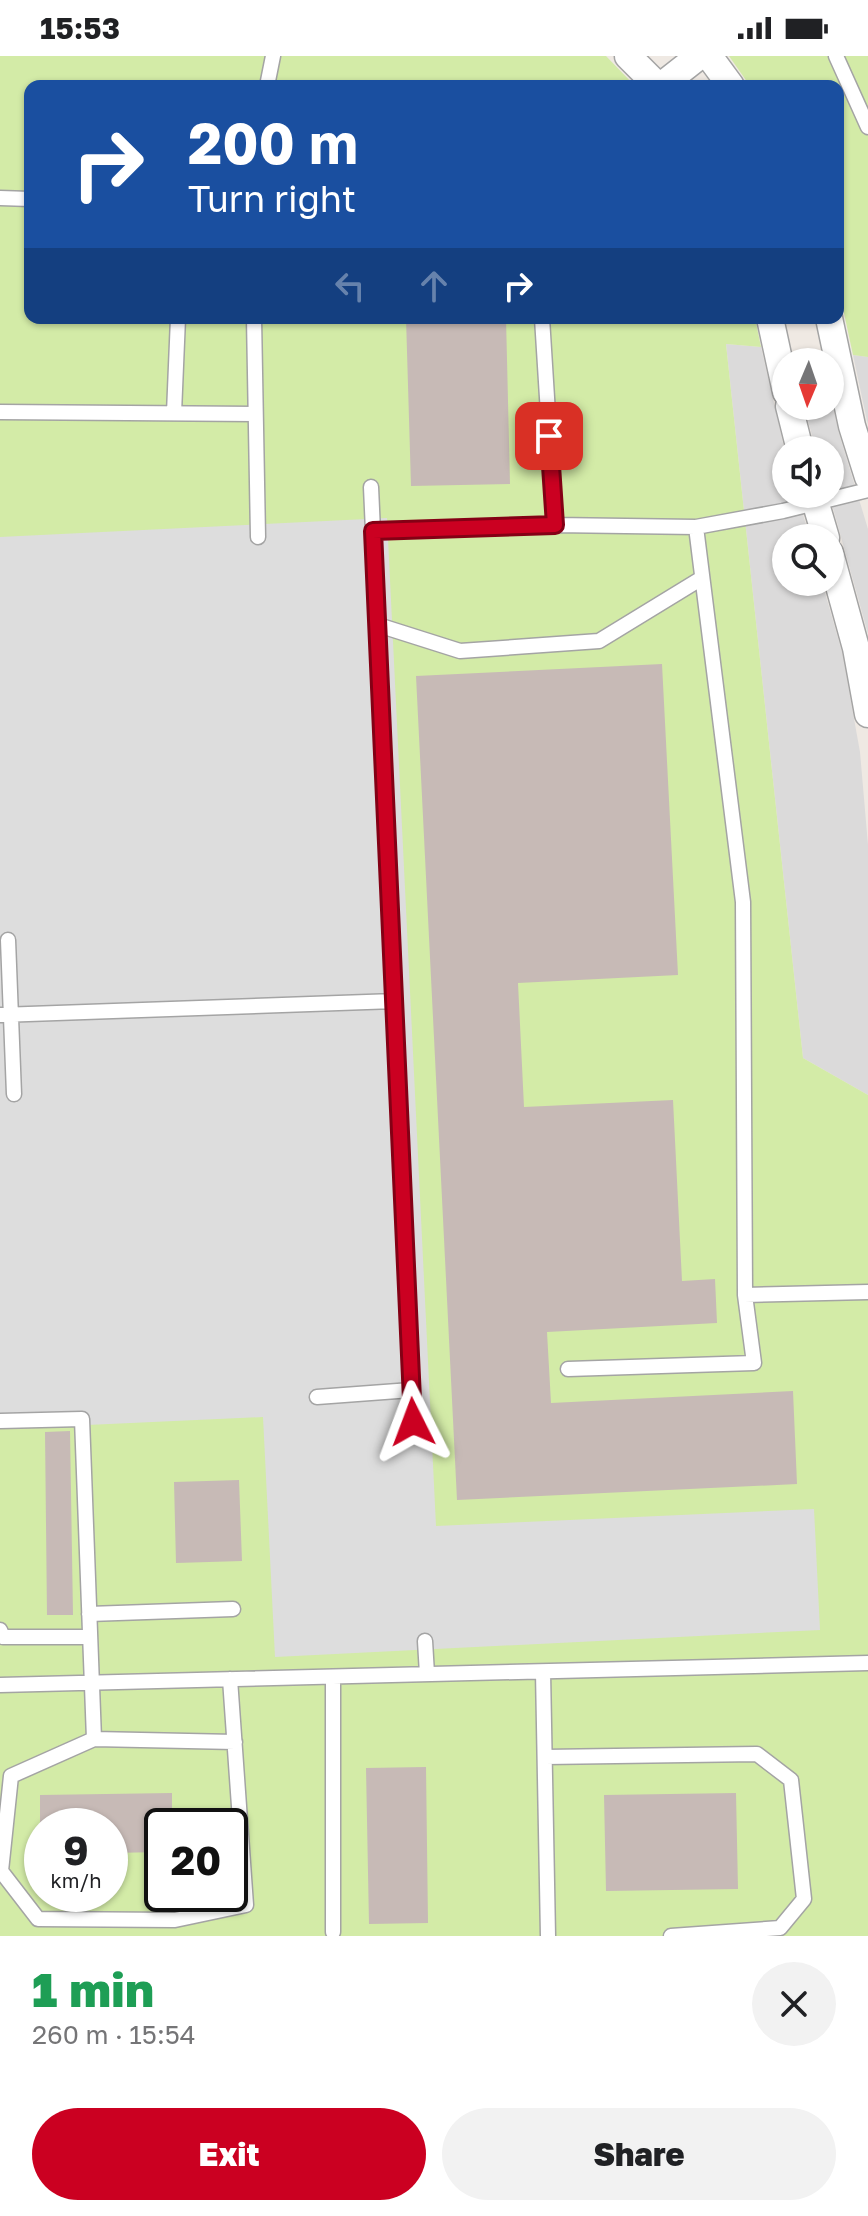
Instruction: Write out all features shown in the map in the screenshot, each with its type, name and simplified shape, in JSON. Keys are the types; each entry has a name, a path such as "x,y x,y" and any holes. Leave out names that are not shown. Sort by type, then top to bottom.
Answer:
{"street":[{"path":"628,56 654,80"},
{"path":"668,80 699,56"},
{"path":"709,56 727,80"},
{"path":"771,324 776,348"},
{"path":"830,324 852,426 868,477"},
{"path":"842,596 856,648 868,714"}],"lane":[{"path":"268,80 273,56"},
{"path":"836,56 868,127"},
{"path":"0,198 24,199"},
{"path":"174,413 178,324"},
{"path":"254,324 258,537"},
{"path":"542,324 555,525"},
{"path":"0,412 255,414"},
{"path":"371,487 413,1422"},
{"path":"844,494 868,490"},
{"path":"373,531 555,525 696,527 776,508"},
{"path":"568,1369 754,1363 745,1295 743,902 696,527"},
{"path":"378,625 460,651 599,641 702,578"},
{"path":"8,940 6,1014 14,1094"},
{"path":"6,1014 395,1001"},
{"path":"745,1295 868,1292"},
{"path":"317,1397 411,1390"},
{"path":"0,1421 82,1419 94,1739"},
{"path":"89,1614 233,1609"},
{"path":"0,1630 3,1637 89,1637"},
{"path":"425,1641 427,1674"},
{"path":"0,1685 868,1663"},
{"path":"543,1672 548,1936"},
{"path":"333,1677 333,1932"},
{"path":"230,1679 235,1742 246,1905 175,1920 38,1919 1,1871 11,1776 94,1739 235,1742"},
{"path":"545,1757 757,1754 791,1780 804,1899 780,1928 671,1936"}],"shaded area":[{"path":"726,344 761,347 772,395 772,420 778,420 781,436 772,436 772,508 801,508 806,524 772,524 772,596 826,596 842,652 860,752 868,845 868,1095 803,1058"},
{"path":"853,355 868,357 868,424 867,421"},
{"path":"808,420 836,420 840,436 812,436"},
{"path":"844,450 868,529 868,634 844,548 844,524 837,524 833,508 844,508"},
{"path":"387,518 436,1526 814,1509 820,1630 275,1657 263,1417 0,1429 0,537"}],"green space":[{"path":"0,56 606,56 629,80 24,80 24,324 756,324 761,347 726,344 803,1058 868,1095 868,1936 0,1936"},
{"path":"729,56 868,56 868,357 853,355 844,313 844,80 746,80"}],"building":[{"path":"406,324 506,324 510,484 411,486"},
{"path":"662,664 678,975 518,983 524,1107 673,1100 682,1281 715,1279 717,1323 547,1332 551,1403 793,1391 797,1484 457,1500 416,676"},
{"path":"70,1431 73,1615 47,1615 45,1432"},
{"path":"239,1480 242,1561 176,1563 174,1482"},
{"path":"426,1767 428,1923 369,1924 366,1768"},
{"path":"172,1793 172,1808 144,1808 144,1852 128,1853 128,1808 40,1808 40,1795"},
{"path":"736,1793 738,1889 606,1891 604,1795"}],"route":[{"path":"413,1422 373,531 555,525 549,436"}]}
